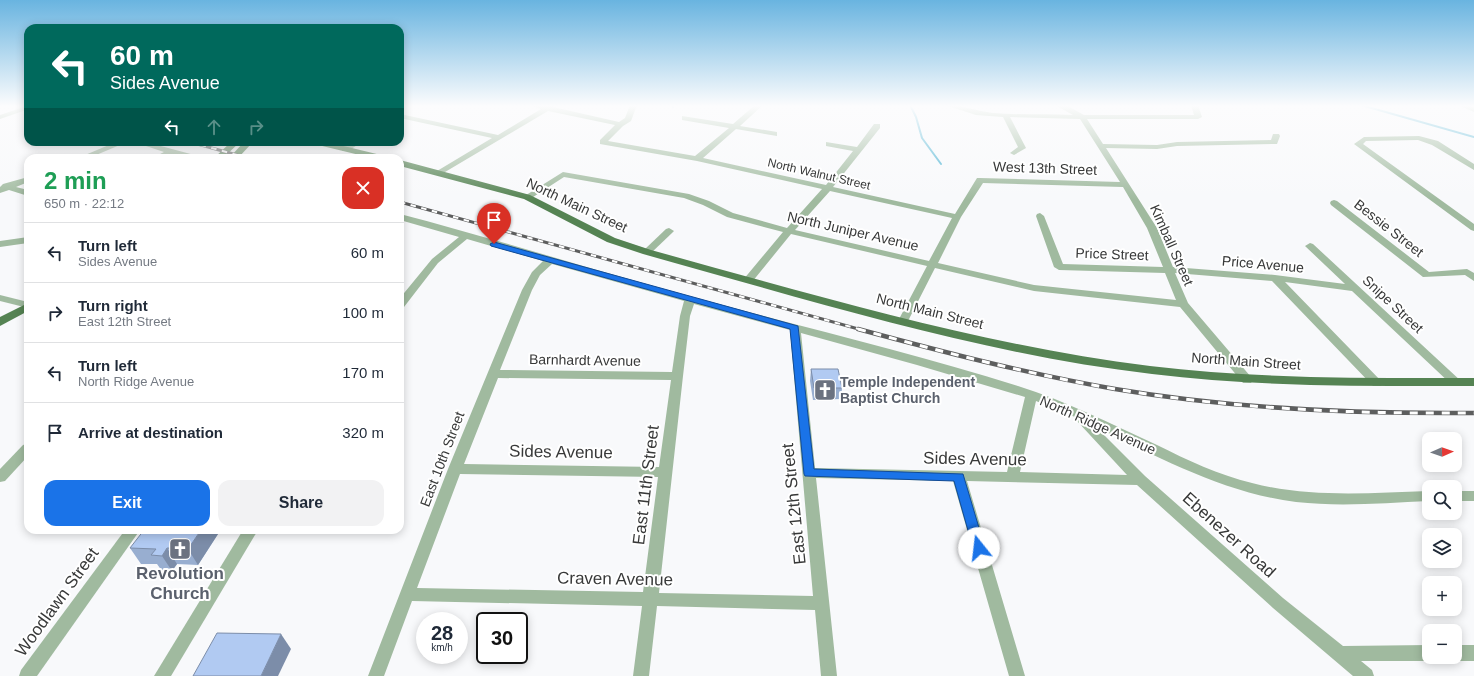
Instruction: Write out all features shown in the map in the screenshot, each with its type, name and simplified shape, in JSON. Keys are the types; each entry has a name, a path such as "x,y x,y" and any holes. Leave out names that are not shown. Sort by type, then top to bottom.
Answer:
{"main road":[{"path":"222,154 232,146"},
{"path":"237,154 245,146"},
{"path":"336,146 368,154"},
{"name":"North Main Street","path":"404,164 527,197 611,240 647,252 903,321 986,341 1092,361 1151,370 1247,380 1377,383 1474,382"},
{"path":"0,322 24,308"}],"street":[{"path":"440,173 497,137"},
{"name":"North Walnut Street","path":"609,137 604,142 697,159 957,217"},
{"path":"697,159 722,137"},
{"path":"748,280 827,189 857,149 868,137"},
{"path":"1014,154 1022,148 1016,137"},
{"name":"Kimball Street","path":"1095,137 1152,228 1183,304 1247,380"},
{"path":"1101,146 1157,147 1177,144 1274,142 1276,137"},
{"path":"1474,168 1435,143 1419,138 1364,139 1358,144 1474,228"},
{"path":"829,144 857,149"},
{"path":"92,154 112,146"},
{"path":"153,146 182,154"},
{"path":"346,148 350,146"},
{"path":"165,154 172,151"},
{"name":"North Juniper Avenue","path":"527,197 562,174 686,196 706,203 730,215 789,231 1034,288 1183,304"},
{"name":"West 13th Street","path":"903,321 957,217 980,180 1126,185"},
{"path":"0,190 24,181"},
{"path":"0,184 24,192"},
{"name":"Bessie Street","path":"1334,203 1427,275 1467,272 1474,278"},
{"name":"Price Street","path":"1040,216 1059,267 1169,270"},
{"name":"North Ridge Avenue","path":"404,217 690,300 928,364 1057,404 1181,461 1228,481 1254,489 1310,498 1422,496"},
{"path":"647,252 669,231"},
{"path":"404,300 435,261 466,236"},
{"path":"0,244 24,241"},
{"name":"Snipe Street","path":"1310,246 1456,382"},
{"name":"East 10th Street","path":"376,676 455,469 527,290 536,274 550,260"},
{"name":"Price Avenue","path":"1169,270 1275,278 1355,288"},
{"path":"1275,278 1377,383"},
{"path":"0,298 24,305"},
{"name":"East 11th Street","path":"640,676 677,376 685,316 690,300"},
{"name":"East 12th Street","path":"795,328 829,676"},
{"name":"Barnhardt Avenue","path":"493,374 677,376"},
{"path":"1012,478 1031,396"},
{"name":"Ebenezer Road","path":"1076,413 1140,480 1278,604 1366,676"},
{"path":"0,477 24,452"},
{"name":"Sides Avenue","path":"455,469 666,472"},
{"name":"Sides Avenue","path":"809,474 1140,480"},
{"path":"959,477 1017,676"},
{"path":"1462,496 1474,496"},
{"name":"Woodlawn Street","path":"27,676 130,534"},
{"path":"162,676 249,534"},
{"name":"Craven Avenue","path":"408,594 822,603"},
{"path":"1462,653 1474,653"},
{"path":"1340,654 1422,654"}],"building":[{"path":"811,369 838,369 842,388 814,388"},
{"path":"141,534 198,534 188,549 167,548 162,556 151,555 156,549 130,548"},
{"path":"217,633 281,634 261,676 193,676"}],"waterway":[{"path":"922,137 941,164"}],"railway":[{"path":"204,146 234,154"},
{"path":"404,203 862,330"},
{"path":"858,329 1018,369 1082,383 1159,396 1249,406 1294,409 1474,413"}],"place":[{"name":"Temple Independent Baptist Church","path":"825,390"},
{"name":"Revolution Church","path":"180,549"}],"route":[{"path":"494,244 690,300 795,328 809,474 959,477 979,548"}]}
